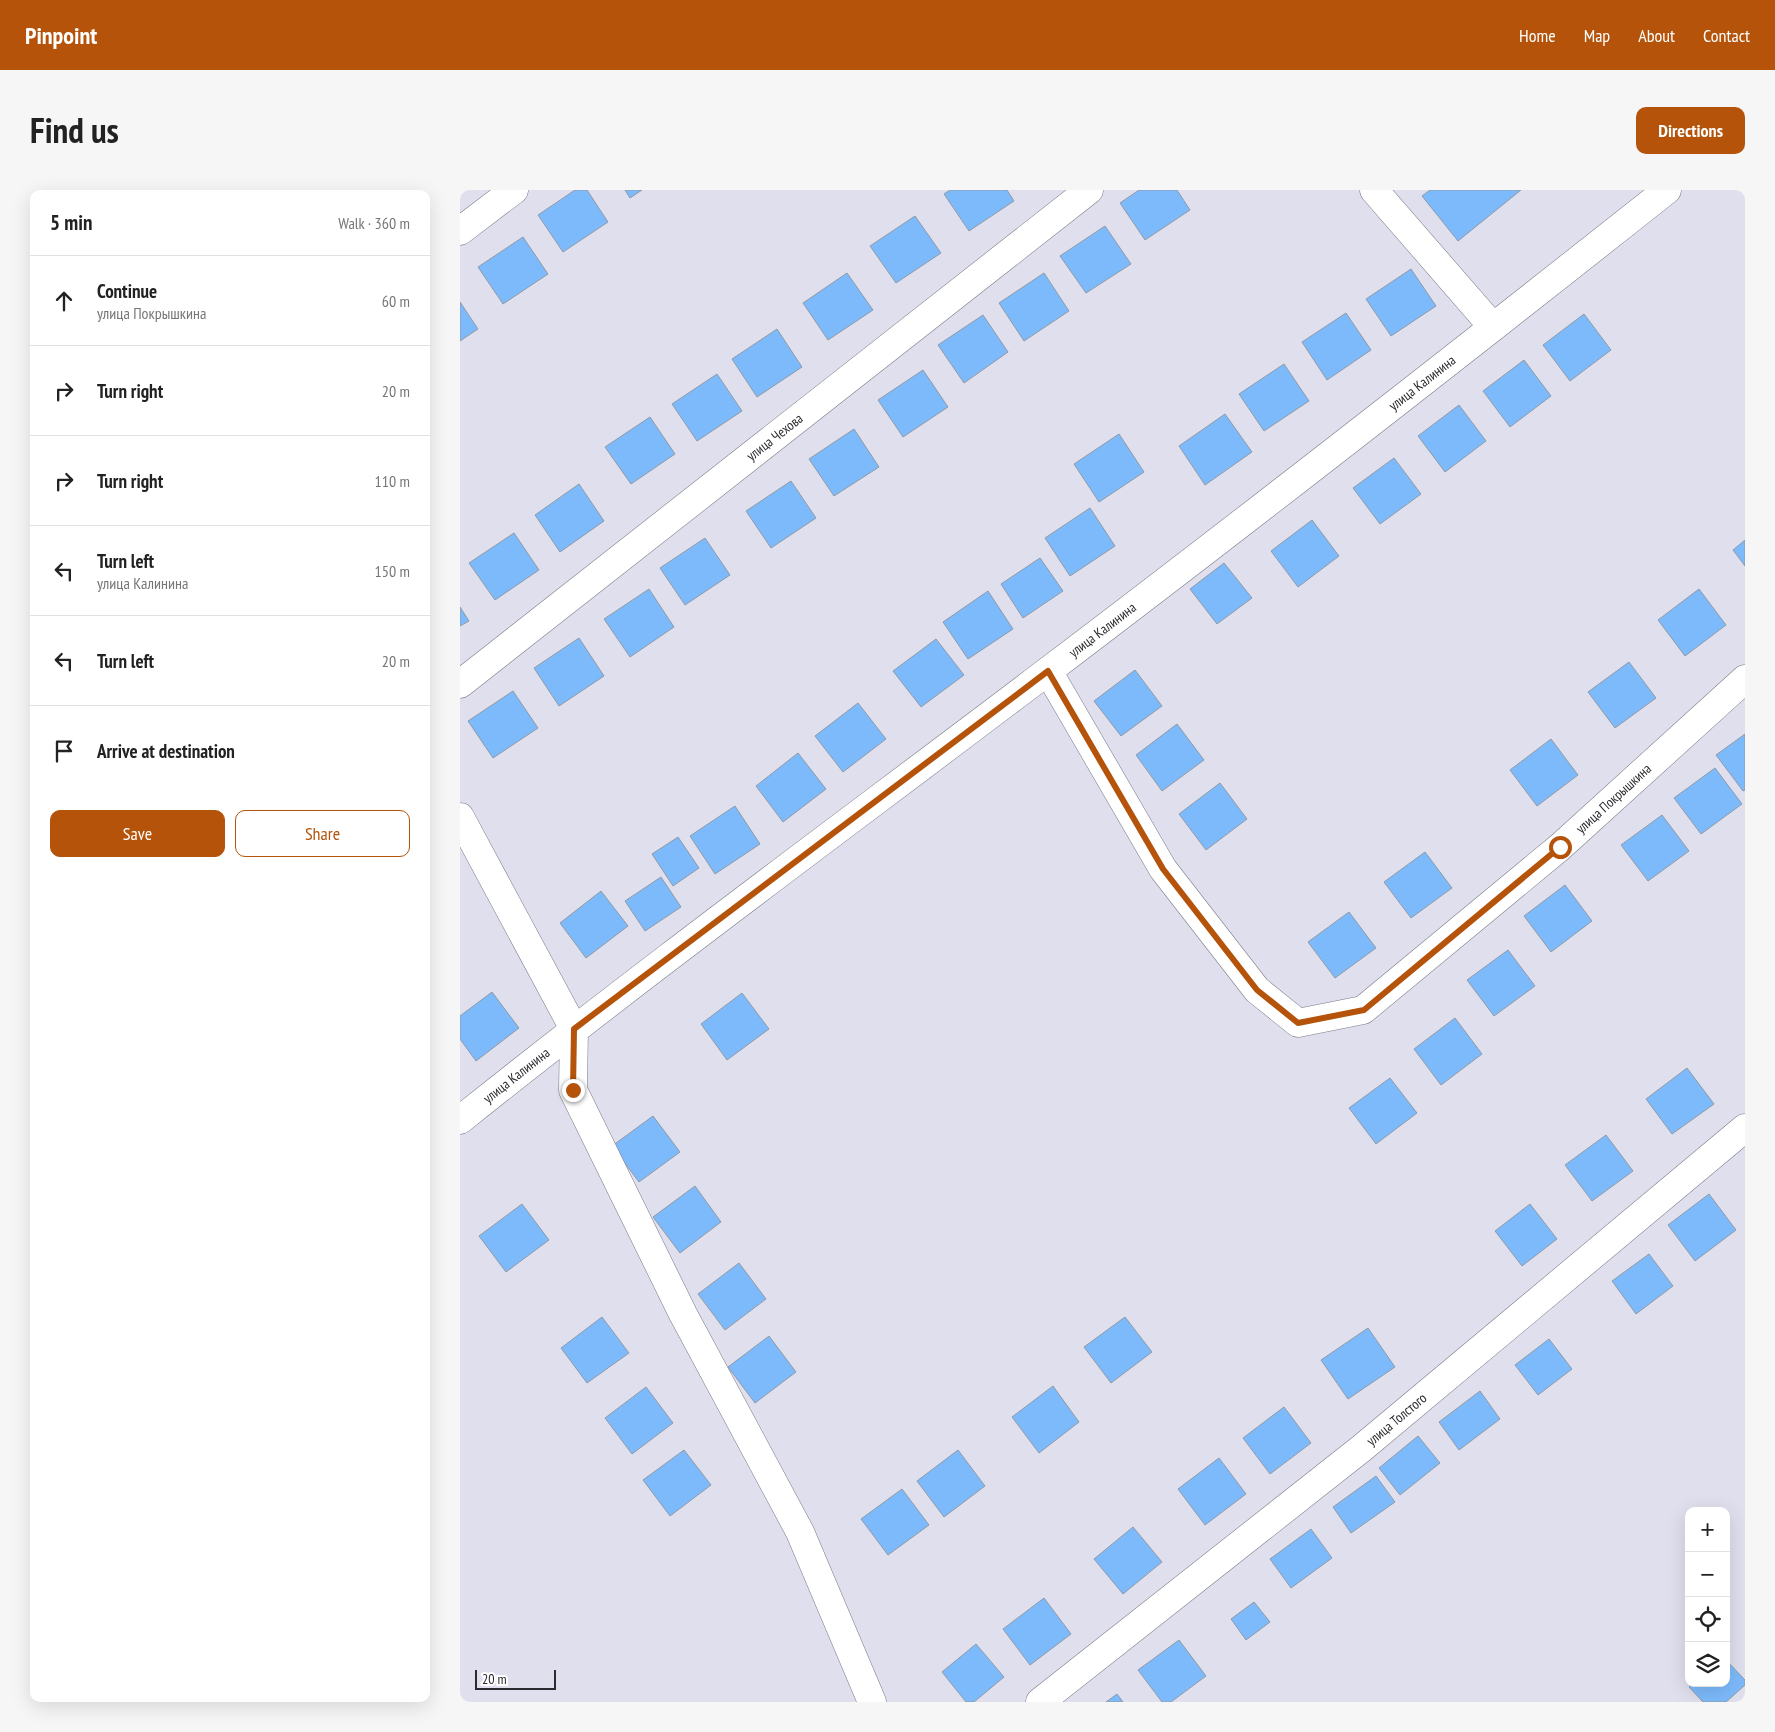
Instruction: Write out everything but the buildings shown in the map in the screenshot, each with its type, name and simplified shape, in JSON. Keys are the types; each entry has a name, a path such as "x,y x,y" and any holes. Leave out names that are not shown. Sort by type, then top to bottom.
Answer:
{"street":[{"path":"460,231 514,190"},
{"name":"улица Чехова","path":"460,684 1089,190"},
{"path":"1374,190 1493,327"},
{"name":"улица Калинина","path":"460,1120 574,1029 1048,671 1667,190"},
{"name":"улица Покрышкина","path":"1048,671 1163,869 1257,990 1298,1023 1364,1010 1560,847 1745,679"},
{"path":"460,816 574,1029 573,1090 682,1314 800,1532 872,1702"},
{"name":"улица Толстого","path":"1040,1702 1362,1448 1745,1128"}],"route":[{"path":"573,1090 574,1029 1048,671 1163,869 1257,990 1298,1023 1364,1010 1560,847"}]}
